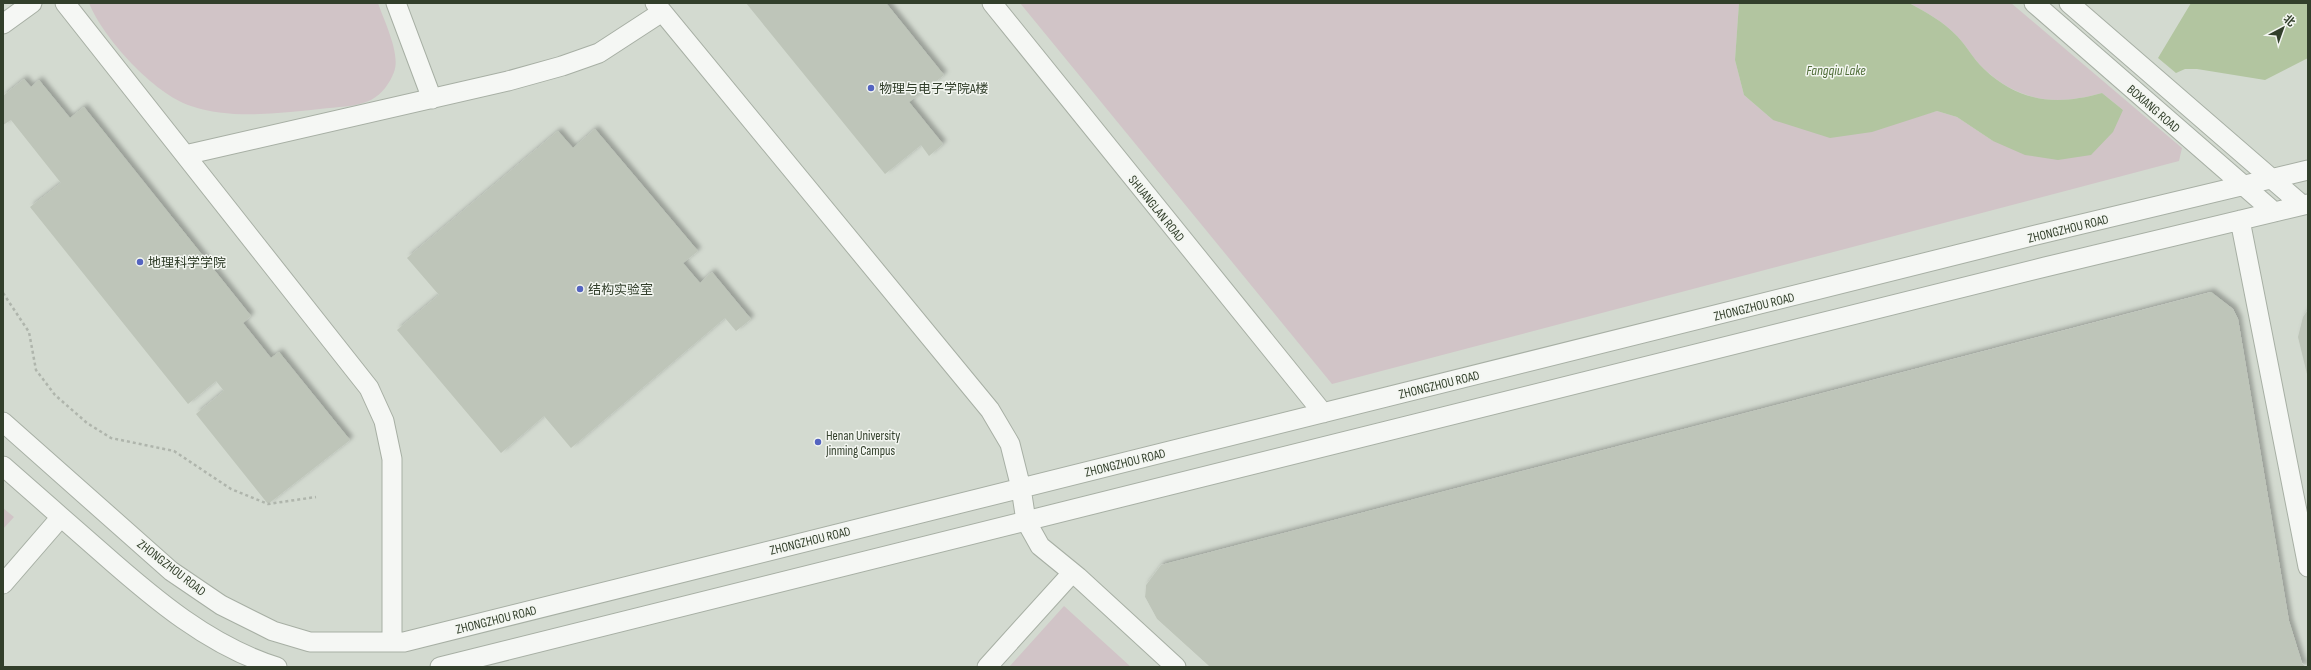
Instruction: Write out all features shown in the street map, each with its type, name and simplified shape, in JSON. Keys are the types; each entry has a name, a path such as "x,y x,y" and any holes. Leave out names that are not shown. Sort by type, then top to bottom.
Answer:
{"lane":[{"path":"3,24 32,3"},
{"path":"65,3 369,388 384,421 392,459 392,642"},
{"path":"396,3 432,99"},
{"name":"SHUANGLAN ROAD","path":"992,3 1323,413"},
{"name":"BOXIANG ROAD","path":"2034,3 2274,212"},
{"name":"BOXIANG ROAD","path":"2070,3 2271,178 2305,205"},
{"path":"185,155 516,79 599,52 658,7 990,410 1010,444 1021,488 1026,521 1040,546 1176,667"},
{"name":"ZHONGZHOU ROAD","path":"3,422 172,570 221,605 272,631 310,642 404,642 2308,170"},
{"path":"440,667 2305,205"},
{"path":"2240,220 2308,567"},
{"path":"3,466 151,596 204,633 260,662 277,667"},
{"path":"3,584 61,517"},
{"path":"987,667 1072,573"}],"path":[{"path":"3,293 29,332 36,370 55,394 86,423 111,438 174,451 231,489 268,504 316,497"}],"shaded area":[{"name":"Henan University Jinming Campus","path":"3,3 2308,3 2308,667 2302,663 2289,621 2238,319 2233,309 2210,292 1161,565 1146,585 1145,597 1157,619 1210,667 3,667"},
{"path":"89,3 378,3 394,47 396,65 388,84 379,95 371,100 359,104 256,114 223,113 207,110 191,106 177,100 161,90 146,77 118,48 96,17"},
{"path":"1020,3 1739,3 1735,60 1744,95 1773,120 1912,118 1937,111 1957,117 1993,141 2123,110 2102,93 2085,97 2054,100 2025,95 2011,88 1984,69 1961,40 1946,26 1909,3 2011,3 2182,148 2179,161 1332,384"},
{"path":"3,508 14,517 3,529"},
{"path":"1064,606 1131,667 1009,667"}],"water":[{"name":"Fangqiu Lake","path":"1739,3 1909,3 1941,22 1952,31 1984,69 1997,80 2025,95 2054,100 2085,97 2102,93 2123,110 2113,132 2091,155 2058,160 2025,155 1993,141 1957,117 1937,111 1872,132 1830,138 1773,120 1744,95 1735,60"},
{"path":"2191,3 2308,3 2308,58 2265,80 2197,69 2185,69 2176,73 2158,58"}],"building":[{"name":"物理与电子学院A楼","path":"746,3 886,3 944,75 909,102 943,144 929,156 921,145 885,174"},
{"name":"地理科学学院","path":"24,79 31,87 39,80 70,118 84,107 251,316 243,323 271,358 279,352 350,440 268,504 196,414 224,391 216,381 188,404 30,207 61,183 11,120 3,125 3,96"},
{"name":"结构实验室","path":"595,129 698,251 683,263 700,283 712,272 751,319 736,331 725,318 571,448 544,416 501,453 397,330 439,295 407,258 558,131 573,148"},
{"path":"2211,292 2233,309 2238,319 2289,621 2302,663 2306,667 1210,667 1157,619 1145,597 1146,585 1161,565"},
{"path":"2308,310 2307,374 2298,337 2303,317"}],"place":[{"name":"物理与电子学院A楼","path":"871,88"},
{"name":"地理科学学院","path":"140,262"},
{"name":"结构实验室","path":"580,289"},
{"name":"Henan University Jinming Campus","path":"818,442"}]}
